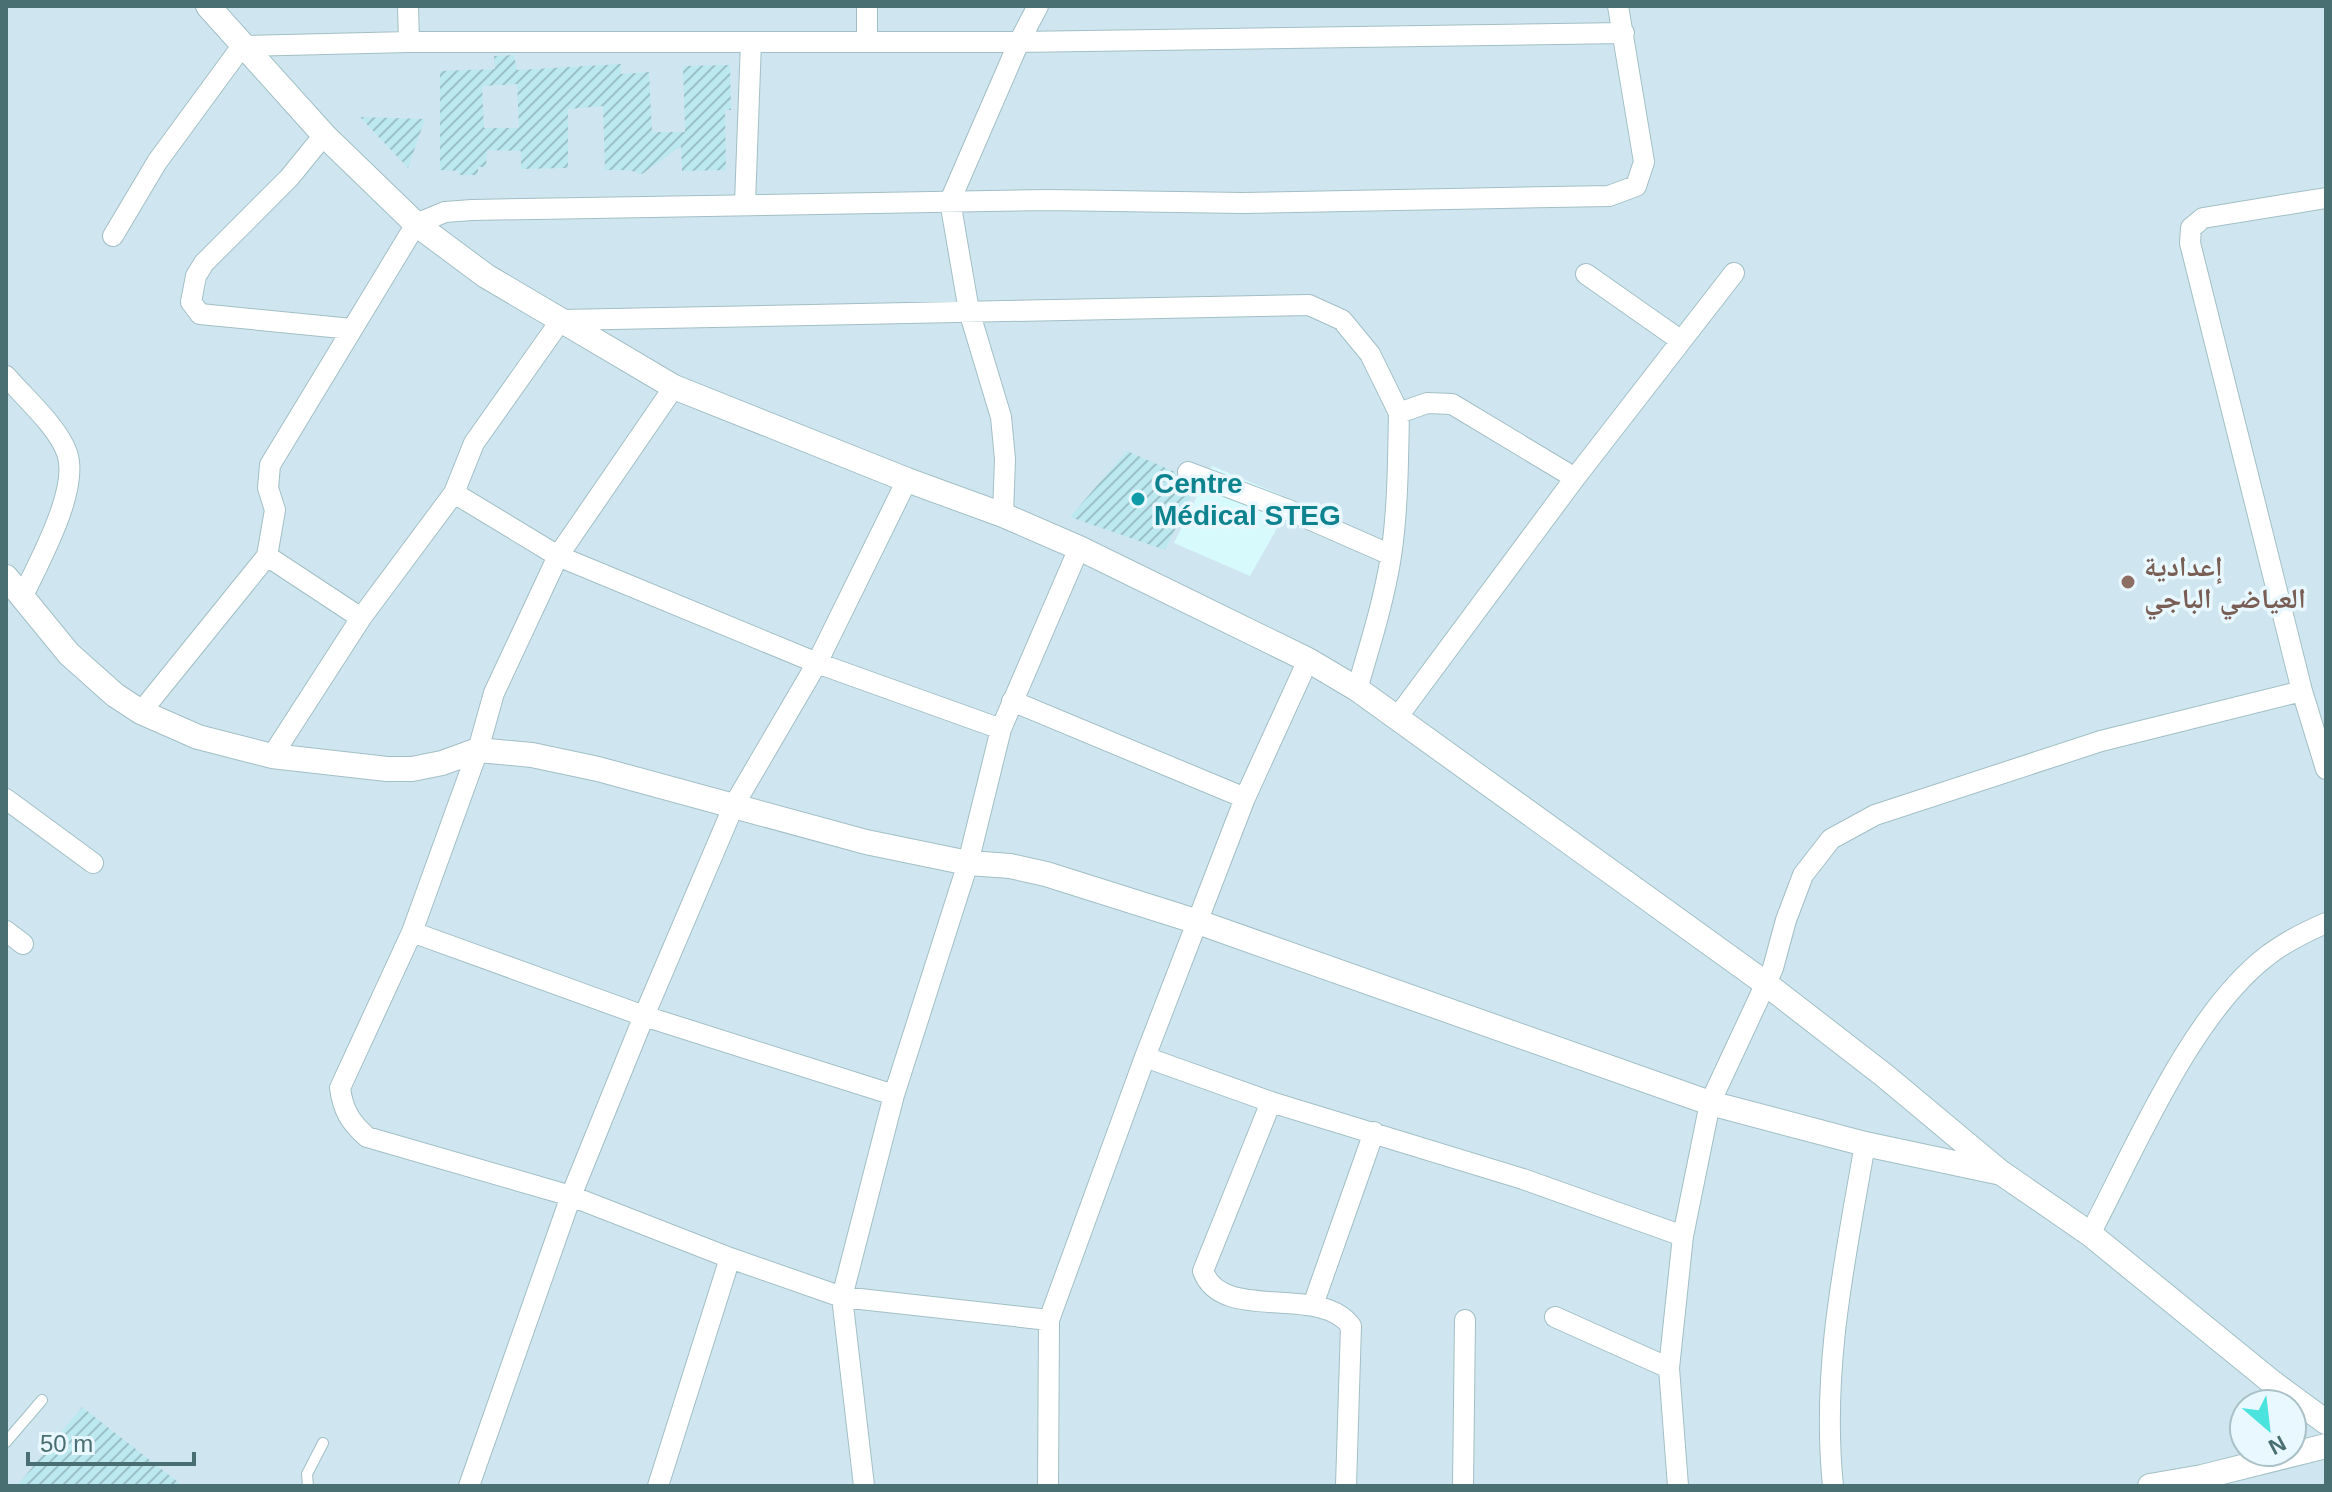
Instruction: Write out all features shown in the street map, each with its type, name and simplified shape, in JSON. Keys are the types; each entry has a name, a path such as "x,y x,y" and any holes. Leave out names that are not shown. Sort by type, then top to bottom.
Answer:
{"street":[{"path":"208,6 324,135 416,224 486,276 674,387 1003,515 1079,548 1308,660 1357,689 1765,983 1885,1076 2000,1172 2090,1234 2273,1383 2326,1422"},
{"path":"408,6 409,42"},
{"path":"867,6 867,40"},
{"path":"1003,515 1005,459 1001,417 969,311 950,201 1019,42 1038,6"},
{"path":"141,712 267,556 275,510 268,488 270,465 416,224 445,212 472,210 745,203 1048,200 1242,203 1609,196 1636,186 1644,162 1618,6"},
{"path":"242,46 409,42 1019,42 1624,33"},
{"path":"745,203 751,42"},
{"path":"113,236 157,162 242,46"},
{"path":"324,135 289,178 204,263 196,276 191,302 200,314 352,329"},
{"path":"2326,198 2203,218 2191,228 2190,243 2302,691 2326,769"},
{"path":"1396,719 1575,478 1734,273"},
{"path":"1586,274 1680,340"},
{"path":"561,320 1309,305 1342,320 1370,354 1399,413 1398,481 1391,555 1381,607 1357,689"},
{"path":"272,756 361,618 454,493 474,443 561,320"},
{"path":"6,376 55,432 68,453 70,471 68,495 22,598"},
{"path":"674,387 558,556 494,693 478,750 412,932 340,1088 343,1107 352,1123 367,1137 571,1196 730,1258 842,1297 1049,1320"},
{"path":"1399,413 1427,403 1452,404 1575,478"},
{"path":"1188,472 1286,509 1391,555"},
{"path":"469,1486 571,1196 734,805 817,663 907,480"},
{"path":"454,493 558,556 817,663 1001,729"},
{"path":"864,1486 842,1297 894,1095 968,863 1001,729 1079,548"},
{"path":"267,556 361,618"},
{"path":"6,577 69,654 115,695 141,712 198,737 272,756 387,769 412,769 442,763 478,750 532,755 585,766 866,842 968,863 1010,866 1046,874 1198,922 1710,1103 1865,1144 2000,1172"},
{"path":"1048,1486 1049,1320 1145,1057 1245,798 1308,660"},
{"path":"1678,1486 1669,1368 1683,1236 1710,1103 1773,968 1803,875 1831,839 1875,815 2101,741 2302,691"},
{"path":"1012,701 1245,798"},
{"path":"6,799 93,863"},
{"path":"2090,1234 2164,1093 2198,1036 2221,1005 2242,978 2266,956 2288,941 2326,923"},
{"path":"6,931 23,944"},
{"path":"412,932 644,1016 894,1095"},
{"path":"1145,1057 1271,1102 1523,1179 1683,1236"},
{"path":"1271,1102 1203,1271 1216,1291 1247,1299 1313,1305 1339,1313 1351,1326 1346,1486"},
{"path":"1313,1305 1374,1132"},
{"path":"1833,1486 1830,1367 1865,1144"},
{"path":"658,1486 730,1258"},
{"path":"1555,1317 1669,1368"},
{"path":"1463,1486 1465,1320"},
{"path":"2150,1486 2202,1477 2326,1446"}],"lane":[{"path":"6,1442 42,1400"},
{"path":"308,1486 307,1474 323,1443"}],"shaded area":[{"path":"6,6 2326,6 2326,1486 6,1486"},
{"path":"1212,466 1293,500 1250,576 1174,543"}],"building":[{"path":"514,55 517,70 621,64 621,74 649,72 652,132 685,132 683,66 730,65 731,110 725,110 726,170 682,171 681,146 642,174 629,170 605,170 603,106 568,109 568,168 521,169 521,151 487,150 486,167 478,167 478,175 459,175 459,171 440,170 440,71 495,69 494,56","holes":["517,84 519,128 484,128 482,86"]},
{"path":"360,117 425,119 408,168"},
{"name":"Centre Médical STEG","path":"1127,451 1175,472 1179,481 1195,489 1165,550 1070,517"},
{"path":"82,1407 183,1486 17,1486"}],"place":[{"name":"Centre Médical STEG","path":"1138,499"},
{"name":"إعدادية العياضي الباجي","path":"2128,582"}]}
